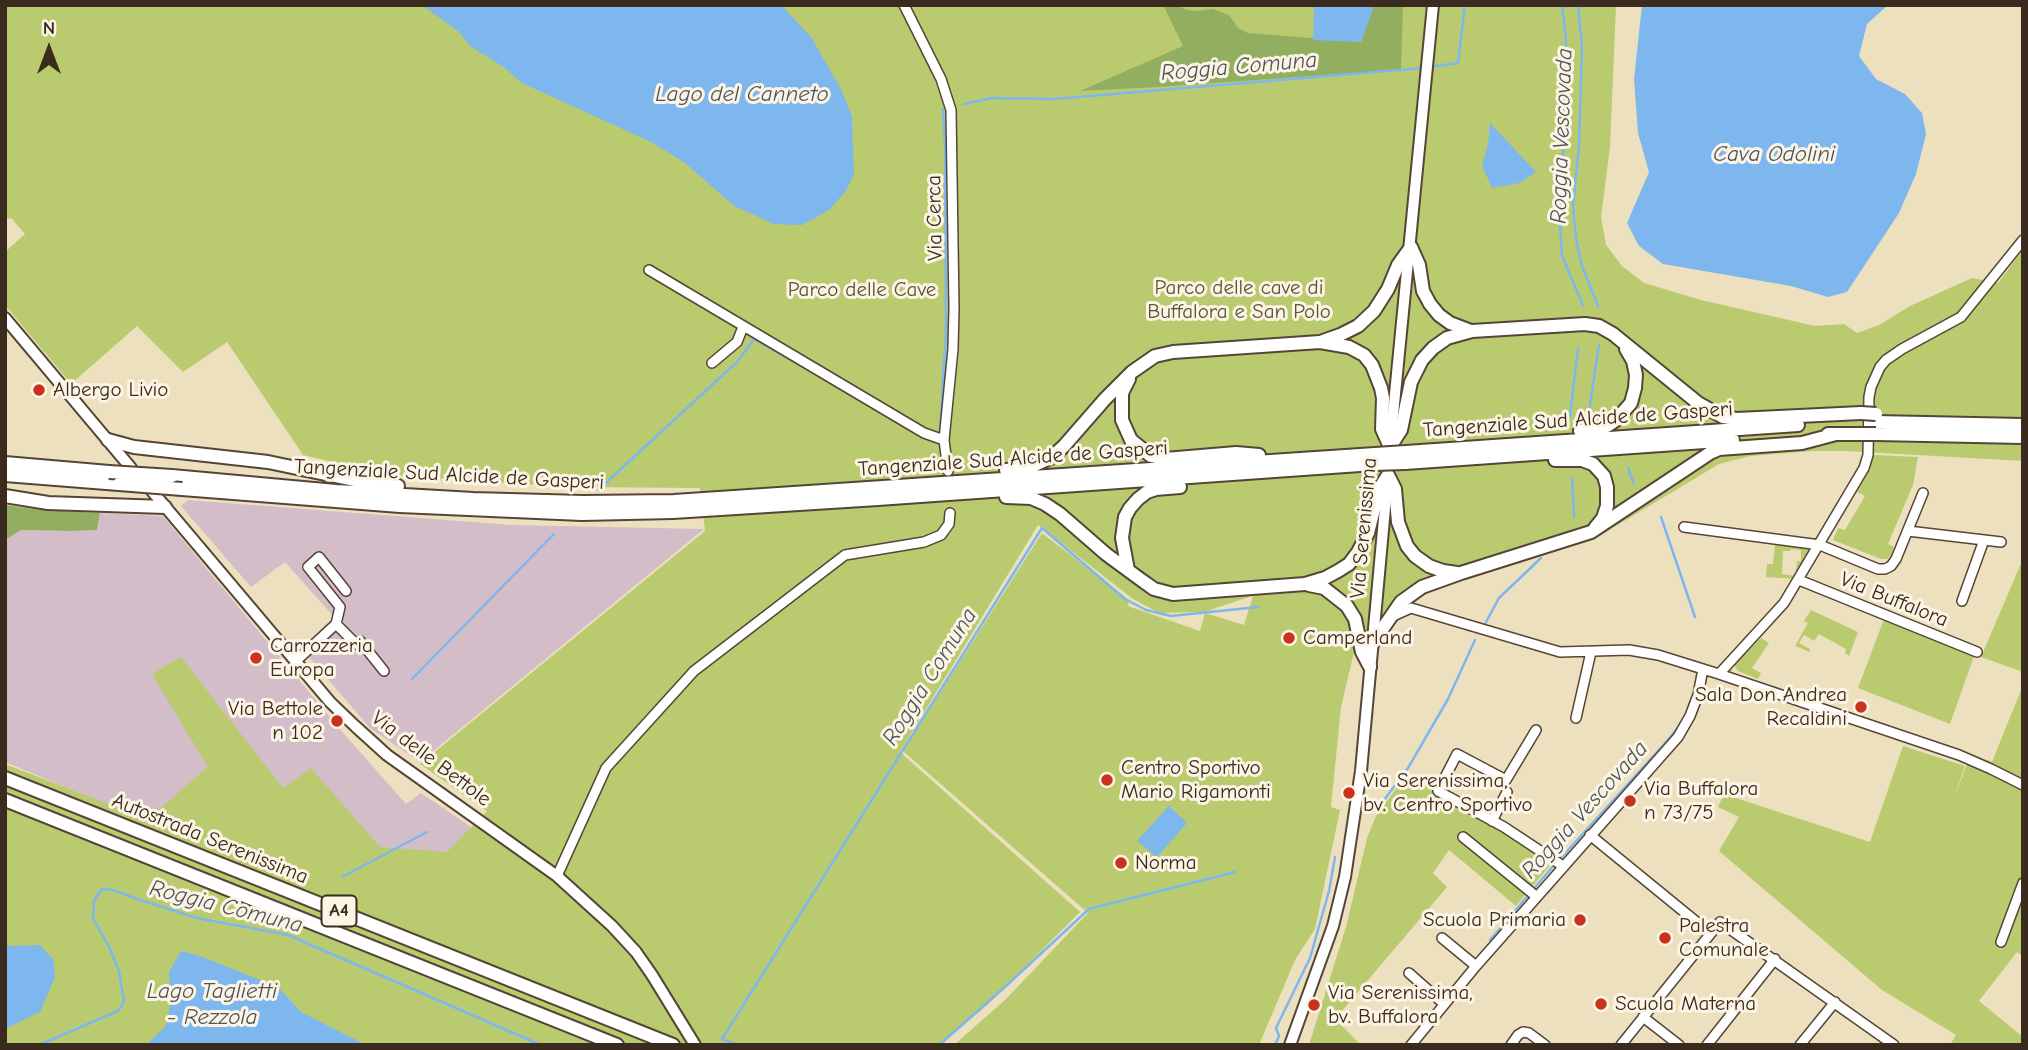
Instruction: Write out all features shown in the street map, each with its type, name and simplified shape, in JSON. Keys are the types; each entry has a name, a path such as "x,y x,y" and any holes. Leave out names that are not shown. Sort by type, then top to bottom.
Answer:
{"highway":[{"path":"1411,247 1419,265 1423,291 1430,304 1438,315 1450,323 1472,331"},
{"path":"1320,342 1357,326 1374,311 1388,289 1398,265 1411,247"},
{"path":"1390,447 1401,430 1411,382 1422,360 1447,338 1472,331 1585,324 1599,326 1613,334 1698,403 1723,416 1737,419 1861,423"},
{"path":"930,484 957,474 1020,469 1040,464 1064,446 1132,372 1156,356 1173,352 1320,342 1349,347 1364,355 1372,365 1383,398 1382,429 1390,447"},
{"path":"1490,446 1521,435 1590,430 1607,426 1616,420 1630,404 1635,388 1633,361 1623,342"},
{"path":"1132,372 1122,393 1122,420 1131,440 1144,452 1165,459 1236,453 1280,460"},
{"name":"Tangenziale Sud Alcide de Gasperi","path":"5,475 400,506 582,514 687,511 1267,472 1490,446 1659,433 1901,421 2023,425"},
{"name":"Tangenziale Sud Alcide de Gasperi","path":"1405,457 1443,461 1659,444 1836,434 1861,423"},
{"name":"Tangenziale Sud Alcide de Gasperi","path":"1876,423 2023,437"},
{"path":"1372,644 1401,602 1422,587 1591,532 1719,449 1802,443 1836,434"},
{"path":"108,440 134,447 268,462 382,485 449,489 473,499"},
{"name":"Tangenziale Sud Alcide de Gasperi","path":"5,463 336,491 583,502 674,501 1280,460 1375,459"},
{"path":"1443,461 1478,465 1567,459 1593,464 1604,477 1608,497 1603,518 1591,532"},
{"path":"1128,570 1123,549 1123,527 1125,517 1138,499 1156,489 1239,482 1267,472"},
{"path":"1388,475 1395,489 1398,522 1407,546 1429,566 1461,573"},
{"path":"922,496 948,500 1031,498 1060,514 1105,554 1154,589 1173,594 1305,584 1338,572 1354,558 1368,533 1379,489 1388,475"},
{"path":"5,496 48,502 165,507"},
{"path":"1305,584 1324,588 1347,606 1355,619 1362,652 1370,667"},
{"name":"Autostrada Serenissima","path":"5,778 673,1045"},
{"name":"Autostrada Serenissima","path":"5,800 617,1045"}],"main road":[{"name":"Via Serenissima","path":"1290,1045 1332,926 1345,877 1361,771 1433,5"},
{"path":"5,318 131,468"},
{"name":"Via delle Bettole","path":"152,491 330,702 387,755 557,876 596,911 636,952 695,1045"}],"street":[{"name":"Via Cerca","path":"904,5 941,79 951,110 954,308 953,349 944,440 948,471"},
{"path":"1719,674 1784,603 1867,462 1869,397 1880,368 1894,354 1966,312 2023,240"},
{"path":"649,270 924,433 944,440"},
{"path":"712,363 737,342 743,327"},
{"name":"Via Buffalora","path":"1820,545 1878,569 1891,566 1923,493"},
{"path":"557,876 606,768 694,671 845,555 925,542 941,535 948,524 950,513"},
{"path":"1684,527 1820,545"},
{"path":"1908,531 2001,542"},
{"path":"1962,601 1984,540"},
{"path":"296,661 336,624 340,607 308,567 319,557 346,591"},
{"name":"Via Buffalora","path":"1799,580 1977,652"},
{"path":"1390,618 1411,608 1560,652 1629,650 1658,655 1959,755 2023,785"},
{"path":"336,624 356,645 360,641 384,671"},
{"path":"1576,718 1591,652"},
{"path":"1411,1045 1476,966 1678,737 1698,695 1703,669"},
{"path":"1536,730 1506,780 1457,754 1438,791 1563,866"},
{"path":"1492,821 1507,792"},
{"path":"1590,835 1710,933"},
{"path":"1463,837 1536,897"},
{"path":"2001,942 2023,883"},
{"path":"1621,1045 1720,922 1894,1045"},
{"path":"1442,938 1476,966"},
{"path":"1707,1045 1775,959"},
{"path":"1409,973 1444,1004"},
{"path":"1800,1045 1835,1002"},
{"path":"1643,1017 1679,1045"},
{"path":"1511,1045 1523,1032 1529,1033 1545,1045"}],"shaded area":[{"path":"188,500 511,525 704,529 420,762 370,728 302,649 335,618 285,562 251,587 181,506"},
{"path":"100,513 163,516 338,727 406,804 421,793 562,895 302,885 5,762 5,540 21,530 97,530"}],"green space":[{"name":"Parco delle cave di Buffalora e San Polo","path":"5,5 1616,5 1610,147 1601,217 1606,245 1622,266 1644,283 1701,300 1815,326 1844,324 1857,333 1879,325 1910,306 1972,278 1998,283 2023,250 2023,461 1812,451 1750,456 1719,464 1596,538 1438,588 1423,596 1366,643 1364,629 1354,605 1337,590 1252,596 1204,612 1159,613 1133,599 1038,525 900,752 1080,912 986,1006 941,1045 5,1045 5,764 148,819 208,767 152,674 181,657 283,788 311,768 380,847 447,852 487,811 420,764 705,531 700,488 571,487 389,475 303,455 227,342 183,372 137,326 71,384 5,305 5,252 25,234 11,218 5,216"},
{"path":"1163,5 1176,5 1196,11 1213,9 1229,15 1238,28 1248,33 1361,42 1374,5 1403,5 1401,72 1395,70 1080,91 1183,46"},
{"path":"1874,455 1918,457 1913,485 1888,544 1894,547 1887,559 1833,540 1838,528 1845,530 1865,496 1857,492"},
{"path":"5,505 100,513 97,530 21,530 5,540"},
{"name":"Centro Sportivo Mario Rigamonti","path":"1042,533 1129,600 1128,606 1200,631 1205,613 1244,625 1253,596 1314,591 1331,596 1347,615 1355,648 1341,707 1331,807 1340,810 1315,929 1295,960 1259,1045 954,1045 1006,999 1088,913 903,751"},
{"path":"1775,544 1810,547 1798,571 1797,561 1801,561 1801,550 1783,551 1782,574 1797,576 1795,579 1766,577 1767,564 1773,564"},
{"path":"2023,559 2023,672 1981,657"},
{"path":"1811,610 1858,632 1849,656 1845,653 1846,649 1819,634 1814,641 1804,635 1799,643 1810,649 1810,652 1795,646 1808,623 1804,621"},
{"path":"1884,619 1974,656 1950,724 1858,688"},
{"path":"1761,638 1769,643 1752,668 1761,673 1758,679 1738,671 1734,665"},
{"path":"2023,685 2023,956 2017,952 1979,1001 2023,1037 2023,1045 1950,1045 1956,1035 1882,990 1719,851 1739,817 1718,807 1724,794 1870,842 1903,746 1965,766 1954,798 1971,754 1992,762"},
{"path":"1406,775 1504,829 1552,863 1516,906 1449,850 1433,873 1447,887 1335,1019 1361,1045 1309,1045 1346,927 1367,838 1376,816"}],"water":[{"name":"Lago del Canneto","path":"422,5 781,5 811,37 841,89 852,116 854,175 845,192 829,210 802,225 774,224 734,206 685,163 651,142 522,83 502,66 470,46 459,32"},
{"path":"1314,5 1374,6 1361,42 1313,40"},
{"name":"Cava Odolini","path":"1642,5 1888,5 1867,24 1859,56 1876,79 1905,94 1922,113 1926,134 1916,174 1899,213 1847,292 1828,297 1791,286 1663,264 1639,246 1627,223 1649,172 1638,133 1634,79"},
{"path":"1490,123 1536,172 1520,183 1492,188 1482,166"},
{"path":"1169,806 1187,823 1157,857 1137,841"},
{"path":"40,945 53,959 55,977 40,1012 5,1029 5,946"},
{"name":"Lago Taglietti - Rezzola","path":"181,951 278,987 301,1012 366,1045 146,1045 166,1026 171,1001 169,972"}],"waterway":[{"name":"Roggia Comuna","path":"1429,67 1458,63 1465,5"},
{"name":"Roggia Comuna","path":"1562,5 1566,39 1564,142 1559,208 1562,256 1583,305"},
{"name":"Roggia Vescovada","path":"1578,5 1582,46 1579,146 1573,205 1582,266 1598,306"},
{"name":"Roggia Comuna","path":"964,104 992,98 1054,99 1423,68"},
{"name":"Roggia Comuna","path":"940,431 946,331 943,109"},
{"name":"Roggia Comuna","path":"598,490 737,362 754,339 821,377"},
{"name":"Roggia Vescovada","path":"1589,411 1599,345"},
{"name":"Roggia Comuna","path":"1570,416 1578,348"},
{"name":"Roggia Vescovada","path":"1628,468 1634,484"},
{"name":"Roggia Comuna","path":"1572,478 1574,517"},
{"name":"Roggia Vescovada","path":"1661,517 1695,617"},
{"name":"Roggia Comuna","path":"738,1045 722,1039 1042,528 1125,599 1146,610 1171,616 1258,607"},
{"name":"Roggia Comuna","path":"412,679 554,534"},
{"name":"Roggia Comuna","path":"1485,624 1499,598 1541,558"},
{"name":"Roggia Comuna","path":"1381,804 1408,768 1448,699 1475,640"},
{"name":"Roggia Vescovada","path":"1560,859 1667,741 1688,711"},
{"name":"Roggia Comuna","path":"342,877 427,832"},
{"name":"Roggia Comuna","path":"1275,1045 1279,1036 1276,1028 1310,958 1329,891 1335,857"},
{"name":"Roggia Vescovada","path":"1490,940 1555,864"},
{"name":"Roggia Comuna","path":"939,1045 1089,909 1235,872"},
{"name":"Roggia Comuna","path":"39,1045 118,1011 124,1002 119,971 93,918 94,901 102,889 113,890 197,918 288,935 541,1045"}],"place":[{"name":"Albergo Livio","path":"39,390"},
{"name":"Camperland","path":"1289,638"},
{"name":"Carrozzeria Europa","path":"256,658"},
{"name":"Sala Don Andrea Recaldini","path":"1861,707"},
{"name":"Via Bettole n 102","path":"337,721"},
{"name":"Centro Sportivo Mario Rigamonti","path":"1107,780"},
{"name":"Via Serenissima, bv. Centro Sportivo","path":"1349,793"},
{"name":"Via Buffalora n 73/75","path":"1630,801"},
{"name":"Norma","path":"1121,863"},
{"name":"Scuola Primaria","path":"1580,920"},
{"name":"Palestra Comunale","path":"1665,938"},
{"name":"Scuola Materna","path":"1601,1004"},
{"name":"Via Serenissima, bv. Buffalora","path":"1314,1005"}],"park label":[{"name":"Parco delle Cave","path":"862,290"}]}
